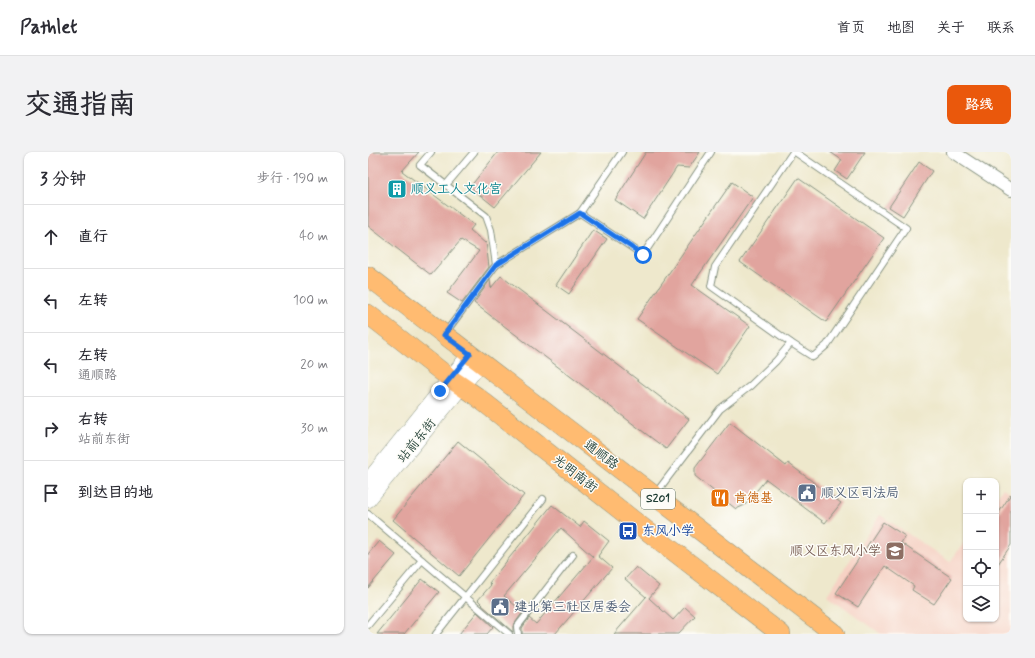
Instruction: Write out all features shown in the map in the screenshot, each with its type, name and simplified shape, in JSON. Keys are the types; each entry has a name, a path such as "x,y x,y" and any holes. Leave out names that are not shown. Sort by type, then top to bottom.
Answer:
{"main road":[{"name":"通顺路","path":"368,276 835,634"},
{"name":"光明南街","path":"368,314 456,383 476,396 781,634"}],"street":[{"path":"954,152 1011,190"},
{"name":"站前东街","path":"368,481 476,359"},
{"name":"站前东街","path":"368,500 456,383"}],"lane":[{"path":"431,152 420,165 486,216 491,230 496,265"},
{"path":"446,186 474,152"},
{"path":"444,335 496,265 580,213 622,152"},
{"path":"580,213 643,255 711,152"},
{"path":"794,152 906,228 827,345 813,357 791,343 711,286 715,267 794,152"},
{"path":"654,496 720,409 750,386 776,361 791,343"},
{"path":"436,634 543,499"},
{"path":"368,514 509,634"},
{"path":"518,634 517,628 573,555"},
{"path":"368,625 422,560"}],"shaded area":[{"name":"顺义区东风小学","path":"1003,488 1011,493 1011,634 881,634 827,595 880,515 950,562 963,544 963,622 999,622 999,494"}],"building":[{"name":"顺义工人文化宫","path":"368,152 419,152 402,171 474,225 470,230 485,243 486,242 489,267 462,303 447,293 479,251 461,240 431,275 368,226"},
{"path":"498,152 541,152 495,207 470,187"},
{"path":"646,152 700,152 689,168 677,167 643,219 615,200"},
{"path":"830,152 865,152 847,179 835,171 842,160"},
{"path":"919,162 932,171 903,216 889,207"},
{"path":"798,178 884,238 826,322 740,262"},
{"path":"732,182 753,197 692,285 750,326 717,374 637,319"},
{"path":"593,230 607,239 569,294 556,285"},
{"path":"501,276 689,419 666,449 474,303 490,280 491,288"},
{"path":"730,422 786,466 788,463 841,503 825,523 766,479 745,505 736,509 695,476 695,468"},
{"path":"458,441 524,495 459,576 393,520"},
{"path":"1011,494 1011,545 999,563 999,514"},
{"path":"552,505 580,527 584,521 609,541 598,556 612,568 555,634 522,634 522,628 529,618 536,624 593,557 561,528 504,596 523,612 513,626 513,632 478,600 491,585 489,583"},
{"path":"883,522 905,536 901,543 952,578 934,604 912,590 914,586 885,566 858,607 836,593"},
{"path":"379,541 396,555 368,588 368,554"},
{"path":"636,567 659,586 649,598 673,620 685,607 695,616 678,634 614,634 646,597 625,579"},
{"path":"422,579 439,592 404,634 377,634"},
{"path":"477,612 493,627 487,634 459,634"}],"place":[{"name":"顺义工人文化宫","path":"397,189"},
{"name":"顺义区司法局","path":"807,493"},
{"name":"肯德基","path":"720,498"},
{"name":"东风小学","path":"628,531"},
{"name":"顺义区东风小学","path":"895,551"},
{"name":"建北第三社区居委会","path":"500,607"}],"route":[{"path":"440,391 470,354 444,335 496,265 580,213 643,255"}]}
